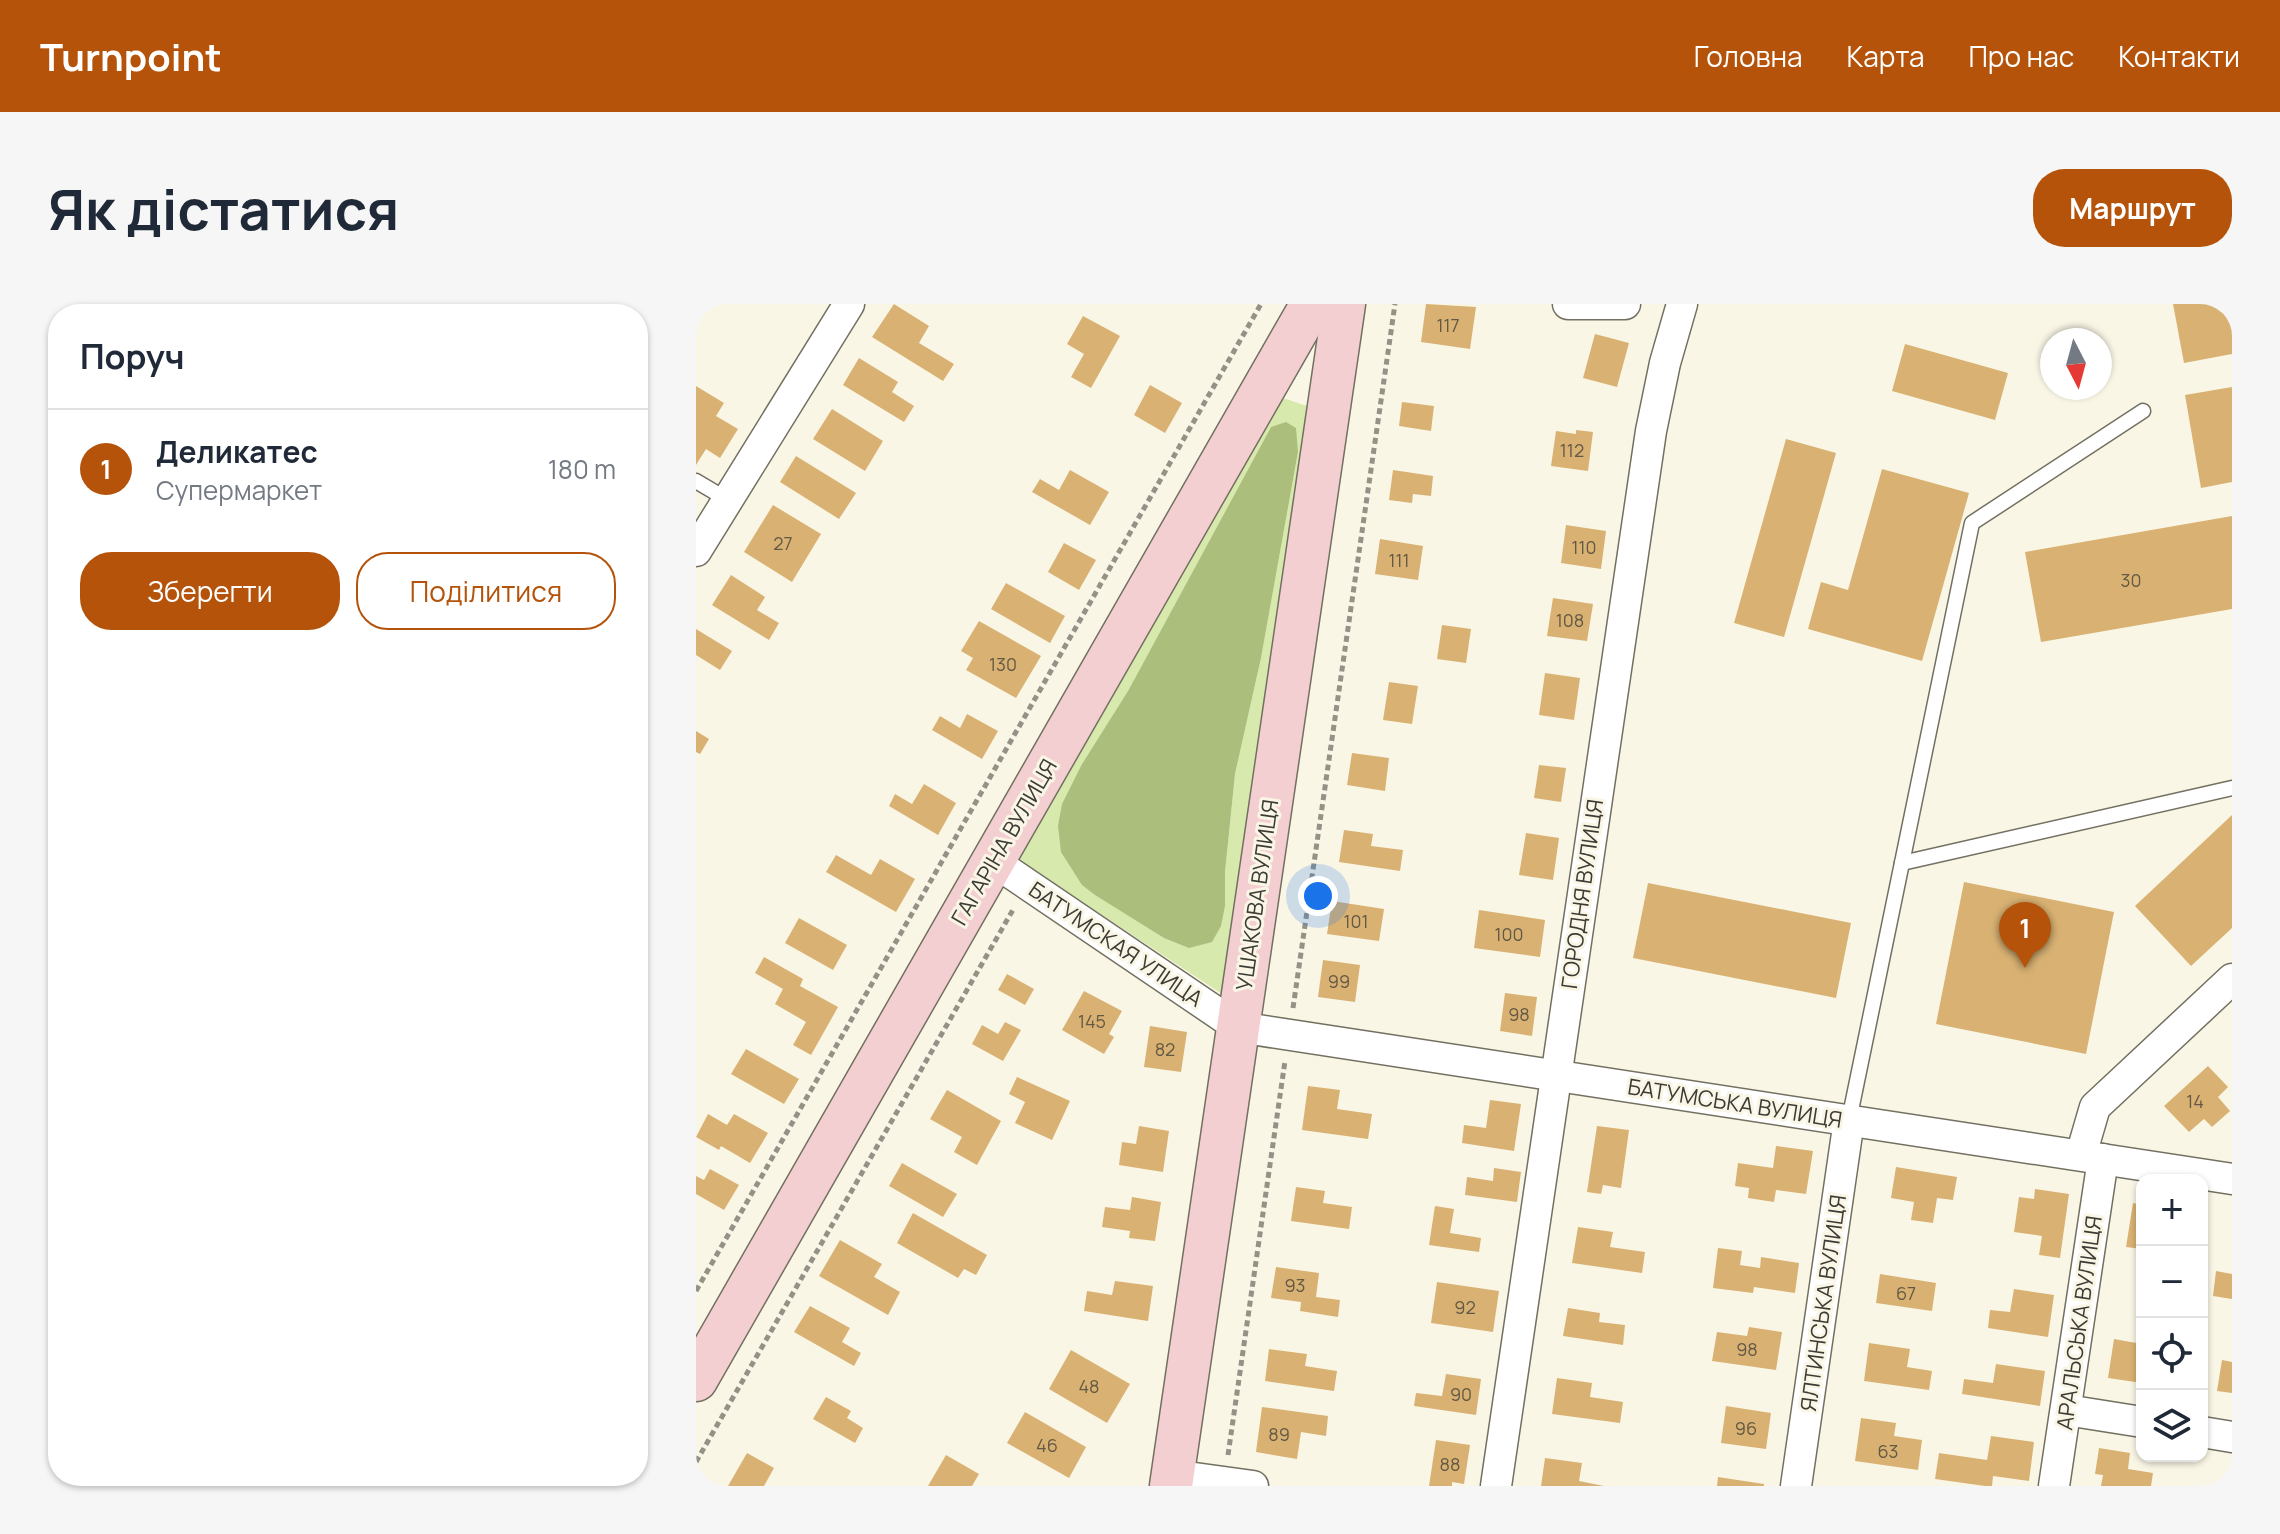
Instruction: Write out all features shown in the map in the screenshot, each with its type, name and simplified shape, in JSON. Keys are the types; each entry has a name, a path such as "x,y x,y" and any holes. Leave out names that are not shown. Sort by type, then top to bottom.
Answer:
{"street":[{"path":"696,551 849,304"},
{"name":"ГАГАРІНА ВУЛИЦЯ","path":"696,1380 1010,873 1269,379 1312,304"},
{"name":"УШАКОВА ВУЛИЦЯ","path":"1172,1480 1344,304"},
{"path":"1568,304 1625,304"},
{"name":"ГОРОДНЯ ВУЛИЦЯ","path":"1496,1486 1651,431 1665,363 1682,304"},
{"path":"1269,379 1333,387"},
{"name":"БАТУМСКАЯ УЛИЦА","path":"1010,873 1238,1027"},
{"name":"АРАЛЬСЬКА ВУЛИЦЯ","path":"2054,1486 2066,1410 2095,1107 2232,979"},
{"name":"БАТУМСЬКА ВУЛИЦЯ","path":"1238,1027 2232,1179"},
{"name":"ЯЛТИНСЬКА ВУЛИЦЯ","path":"1796,1486 1849,1120"},
{"path":"2066,1410 2136,1421"},
{"path":"2208,1433 2232,1437"},
{"path":"1172,1480 1238,1484"}],"lane":[{"path":"1849,1120 1972,523 2143,411"},
{"path":"696,481 728,500"},
{"path":"1902,863 2232,788"}],"path":[{"path":"696,1291 1261,304"},
{"path":"1238,1484 1289,1035 1395,304"},
{"path":"696,1462 1010,873"}],"green space":[{"path":"1274,395 1313,408 1225,996 1014,857","holes":["1271,427 1298,452 1261,658 1235,774 1225,872 1225,906 1164,938 1082,885 1082,764 1128,691"]},
{"path":"1286,422 1296,428 1298,452 1261,658 1235,774 1225,872 1225,906 1221,926 1212,942 1189,948 1164,938 1082,885 1061,852 1058,826 1062,804 1082,764 1128,691 1271,427"}],"building":[{"path":"894,304 929,326 919,343 954,364 943,381 872,337"},
{"path":"1426,304 1476,307 1470,349 1421,342"},
{"path":"2173,304 2232,304 2232,354 2184,363"},
{"path":"1083,316 1120,336 1091,388 1071,377 1084,354 1067,344"},
{"path":"1595,334 1629,343 1617,387 1583,378"},
{"path":"1905,344 2008,373 1995,420 1892,391"},
{"path":"859,358 898,382 892,392 914,406 904,422 843,385"},
{"path":"1150,385 1182,403 1165,433 1134,415"},
{"path":"696,386 724,403 716,416 738,429 720,458 706,449 696,465"},
{"path":"2232,387 2232,482 2201,488 2185,395"},
{"path":"1402,402 1434,406 1431,431 1399,426"},
{"path":"832,409 883,441 865,471 813,439"},
{"path":"1576,430 1593,432 1588,471 1551,466 1556,431 1576,434"},
{"path":"1786,439 1836,453 1784,637 1734,623"},
{"path":"796,456 856,493 839,519 780,482"},
{"path":"1882,469 1969,493 1922,661 1808,629 1821,582 1848,590"},
{"path":"1070,470 1109,492 1090,525 1032,492 1040,479 1059,490"},
{"path":"1393,470 1433,476 1431,496 1413,494 1412,503 1389,500"},
{"path":"773,505 821,534 792,582 744,552"},
{"path":"2232,516 2232,609 2041,642 2025,552"},
{"path":"1566,525 1606,531 1601,569 1561,563"},
{"path":"1380,539 1423,546 1418,580 1375,574"},
{"path":"1064,543 1096,560 1079,590 1048,572"},
{"path":"731,575 765,597 757,610 779,623 769,640 712,605"},
{"path":"1006,583 1065,616 1050,643 991,609"},
{"path":"1553,598 1593,604 1587,641 1547,636"},
{"path":"979,621 1041,656 1016,698 966,670 973,658 961,651"},
{"path":"1442,625 1471,629 1466,663 1437,659"},
{"path":"696,629 732,651 720,670 696,655"},
{"path":"1545,673 1580,678 1574,720 1539,715"},
{"path":"1389,682 1418,686 1412,724 1383,720"},
{"path":"967,714 998,731 982,759 932,730 940,716 960,728"},
{"path":"696,731 709,739 700,754 696,752"},
{"path":"1352,753 1389,758 1385,791 1347,785"},
{"path":"1539,765 1566,768 1561,802 1534,798"},
{"path":"924,784 956,803 938,835 889,806 895,794 912,804"},
{"path":"2232,815 2232,928 2191,966 2135,906"},
{"path":"1344,830 1373,834 1371,846 1403,850 1400,871 1339,862"},
{"path":"1526,833 1559,838 1553,880 1519,875"},
{"path":"836,855 871,875 880,859 915,879 896,912 826,872"},
{"path":"1964,882 2114,912 2086,1054 1936,1024"},
{"path":"1648,883 1851,923 1836,998 1633,958"},
{"path":"1332,901 1384,909 1379,941 1327,934"},
{"path":"1479,910 1545,920 1540,957 1474,948"},
{"path":"799,918 847,945 833,970 785,943"},
{"path":"764,957 803,979 800,986 838,1007 811,1055 793,1045 806,1022 775,1004 783,989 755,973"},
{"path":"1323,960 1360,965 1355,1002 1318,997"},
{"path":"1007,974 1034,989 1025,1005 998,990"},
{"path":"1084,991 1122,1011 1109,1034 1114,1037 1104,1054 1062,1030"},
{"path":"1505,993 1537,997 1532,1036 1500,1031"},
{"path":"1005,1022 1021,1030 1003,1061 972,1044 982,1025 998,1034"},
{"path":"1150,1026 1187,1032 1181,1072 1144,1067"},
{"path":"746,1049 799,1079 784,1104 731,1074"},
{"path":"2208,1066 2228,1087 2218,1097 2230,1111 2212,1127 2204,1119 2189,1132 2164,1106"},
{"path":"1017,1077 1070,1101 1052,1140 1015,1123 1025,1102 1009,1094"},
{"path":"1308,1086 1340,1090 1337,1109 1372,1114 1368,1139 1302,1130"},
{"path":"947,1090 1001,1121 977,1165 954,1152 962,1137 930,1119"},
{"path":"1490,1100 1521,1104 1514,1151 1462,1143 1464,1125 1486,1128"},
{"path":"708,1114 727,1125 734,1114 768,1133 750,1163 721,1146 719,1150 696,1137"},
{"path":"1139,1126 1169,1131 1163,1172 1119,1165 1122,1142 1136,1144"},
{"path":"1597,1126 1629,1130 1621,1188 1603,1185 1601,1194 1587,1192"},
{"path":"1776,1146 1813,1151 1806,1194 1776,1190 1774,1202 1748,1198 1749,1188 1735,1186 1738,1163 1773,1168"},
{"path":"902,1163 957,1194 943,1217 889,1186"},
{"path":"1896,1167 1957,1177 1953,1200 1937,1198 1933,1223 1911,1220 1914,1202 1891,1198"},
{"path":"1494,1168 1521,1172 1517,1202 1465,1195 1467,1177 1493,1181"},
{"path":"710,1169 739,1185 724,1210 696,1194 696,1176 704,1180"},
{"path":"1296,1187 1325,1191 1323,1203 1352,1207 1349,1229 1291,1221"},
{"path":"2035,1189 2069,1194 2060,1258 2039,1255 2042,1236 2014,1232 2019,1197 2034,1199"},
{"path":"1132,1197 1161,1202 1155,1241 1129,1238 1130,1231 1102,1227 1105,1207 1130,1210"},
{"path":"2133,1203 2136,1204 2136,1248 2126,1247"},
{"path":"1435,1206 1454,1209 1450,1233 1481,1238 1479,1252 1429,1245"},
{"path":"913,1213 987,1255 976,1275 964,1269 958,1278 897,1243"},
{"path":"1578,1227 1613,1232 1610,1247 1645,1252 1642,1273 1572,1263"},
{"path":"840,1240 882,1264 874,1277 900,1292 888,1315 819,1276"},
{"path":"1718,1248 1742,1251 1740,1265 1760,1268 1761,1257 1799,1263 1795,1293 1754,1287 1753,1293 1713,1288"},
{"path":"1276,1267 1319,1273 1316,1297 1340,1300 1338,1317 1300,1311 1301,1302 1271,1298"},
{"path":"2216,1271 2232,1274 2232,1299 2213,1296"},
{"path":"1880,1274 1936,1283 1932,1311 1876,1303"},
{"path":"1115,1281 1153,1286 1148,1321 1084,1311 1087,1291 1112,1295"},
{"path":"1437,1282 1499,1291 1493,1332 1431,1323"},
{"path":"2014,1289 2054,1295 2048,1337 1988,1328 1990,1310 2010,1312"},
{"path":"810,1306 850,1328 842,1342 861,1353 854,1366 794,1332"},
{"path":"1568,1308 1600,1313 1599,1322 1625,1325 1623,1345 1563,1336"},
{"path":"1749,1327 1782,1332 1776,1370 1712,1361 1717,1332 1747,1336"},
{"path":"2114,1339 2136,1343 2136,1382 2108,1378"},
{"path":"1869,1343 1910,1349 1907,1367 1932,1371 1929,1390 1864,1381"},
{"path":"1269,1349 1307,1354 1305,1366 1337,1371 1334,1391 1265,1381"},
{"path":"1071,1350 1130,1384 1107,1423 1049,1389"},
{"path":"2222,1360 2232,1362 2232,1393 2217,1391"},
{"path":"1996,1364 2045,1371 2040,1406 1962,1394 1964,1379 1993,1383"},
{"path":"1446,1374 1481,1379 1476,1415 1414,1406 1416,1393 1442,1396"},
{"path":"1557,1378 1592,1383 1590,1397 1623,1402 1620,1423 1552,1414"},
{"path":"826,1397 851,1411 847,1418 863,1428 855,1443 813,1419"},
{"path":"1726,1406 1771,1413 1766,1449 1721,1443"},
{"path":"1262,1407 1328,1416 1326,1436 1301,1432 1297,1459 1256,1452"},
{"path":"1025,1412 1086,1447 1069,1478 1007,1443"},
{"path":"1861,1418 1896,1423 1894,1436 1922,1440 1918,1470 1855,1461"},
{"path":"1991,1436 2034,1442 2029,1481 1993,1476 1992,1486 1985,1486 1935,1479 1939,1453 1987,1460"},
{"path":"1436,1440 1470,1445 1464,1484 1452,1482 1452,1486 1429,1486"},
{"path":"2099,1448 2130,1453 2128,1469 2153,1473 2151,1486 2101,1486 2103,1475 2095,1474"},
{"path":"747,1453 774,1468 764,1486 728,1486"},
{"path":"946,1455 979,1474 972,1486 928,1486"},
{"path":"1545,1458 1582,1463 1579,1481 1604,1486 1541,1486"},
{"path":"1718,1477 1764,1484 1764,1486 1717,1486"}],"place":[{"name":"Деликатес","path":"2025,968"}]}
